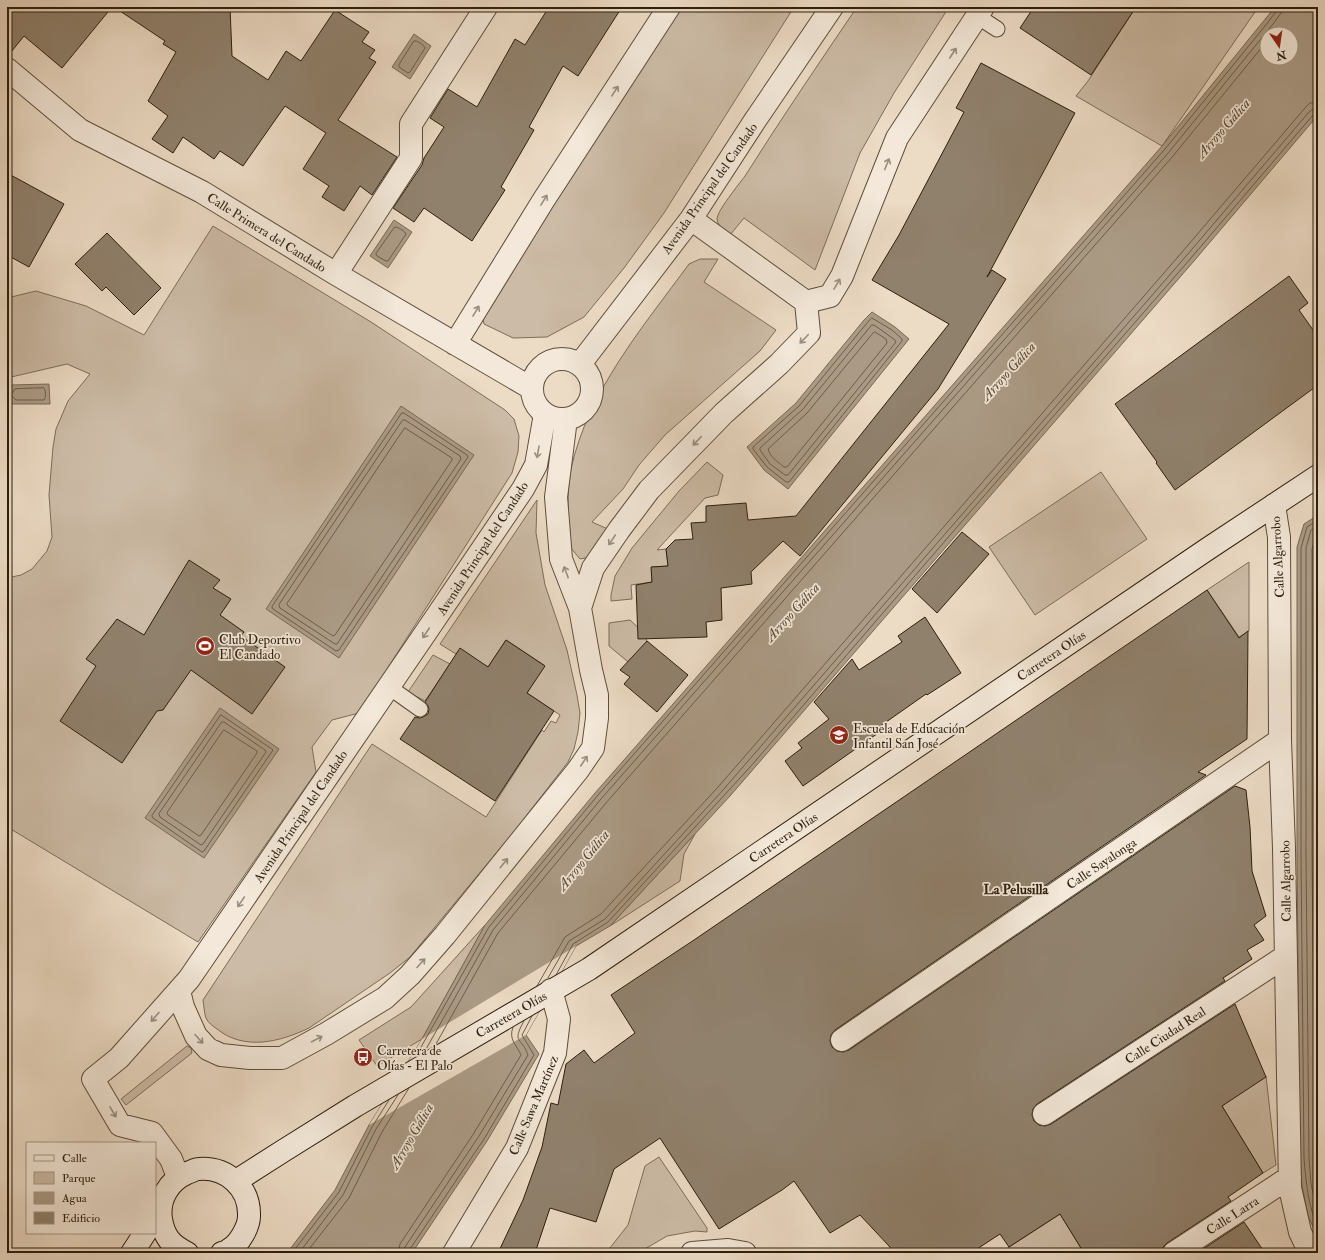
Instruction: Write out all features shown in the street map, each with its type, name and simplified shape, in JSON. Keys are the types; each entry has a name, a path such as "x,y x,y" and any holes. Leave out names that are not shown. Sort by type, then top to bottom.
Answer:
{"street":[{"path":"336,274 411,158 411,124 486,7"},
{"path":"455,344 543,201 669,7"},
{"name":"Avenida Principal del Candado","path":"580,364 691,219 754,122 832,7"},
{"path":"806,302 830,296 842,276 897,138 980,11"},
{"name":"Calle Primera del Candado","path":"7,69 80,130 202,192 336,274 532,388"},
{"path":"580,608 593,568 649,490 724,413 779,364 809,333 806,302 691,219"},
{"path":"564,358 580,364 589,375 592,389 589,403 579,413 566,419 545,414 535,403 532,388 536,372 548,362 564,358"},
{"name":"Avenida Principal del Candado","path":"178,1177 171,1159 152,1133 120,1125 92,1079 120,1058 189,979 389,687 523,489 536,464 545,414"},
{"path":"179,991 183,1007 196,1036 208,1048 221,1055 250,1058 282,1058 326,1034 385,998 410,975 445,935 578,770 593,748 597,718 597,695 580,608 561,559 556,497 566,419"},
{"name":"Carretera Olías","path":"236,1181 395,1082 589,969 1209,548 1318,476"},
{"name":"Calle Algarrobo","path":"1274,506 1279,537 1280,740 1284,848 1290,1188 1300,1232 1310,1253"},
{"name":"Calle Sayalonga","path":"842,1040 1280,740"},
{"name":"Calle Ciudad Real","path":"1044,1114 1286,956"},
{"name":"Calle Sawa Martínez","path":"454,1253 517,1148 555,1053 560,1019 551,990"},
{"path":"187,1253 175,1247 163,1230 157,1213 165,1192 178,1177 197,1169 218,1170 236,1181 247,1197 250,1217 244,1235 231,1249 222,1253"},
{"name":"Calle Larra","path":"1174,1253 1290,1177"},
{"path":"132,1253 144,1234"},
{"path":"692,1253 728,1250 745,1253"}],"lane":[{"path":"980,11 997,29"},
{"path":"389,687 420,709"}],"green space":[{"path":"680,7 794,7 664,213 624,268 584,317 547,337 513,338 484,324 482,315 635,80"},
{"path":"857,7 949,7 894,93 860,153 815,270 744,218 730,235 720,227 717,219 724,204 745,176"},
{"path":"1136,7 1248,7 1255,12 1162,146 1076,96 1088,81"},
{"name":"Club Deportivo El Candado","path":"213,226 371,322 505,410 514,419 519,436 518,452 512,473 359,713 332,720 312,747 316,772 198,942 9,828 7,832 7,578 21,575 32,569 47,551 52,537 49,495 56,429 68,401 90,374 67,364 7,378 7,298 36,291 86,306 144,335"},
{"path":"700,259 718,259 704,282 776,330 760,351 665,435 639,465 623,489 592,522 610,530 590,557 580,559 568,544 567,539 570,474 579,440 590,413 619,361 689,264"},
{"path":"707,462 723,475 718,495 705,498 657,550 666,549 668,566 652,567 652,582 631,585 632,599 611,601 615,576 632,548 679,491"},
{"path":"1101,472 1147,539 1035,615 989,547"},
{"path":"537,500 536,533 545,585 567,650 580,713 574,749 568,762 512,834 410,957 390,973 309,1028 298,1033 262,1042 250,1042 228,1036 209,1023 205,1014 203,1000 372,744 486,817 542,730 544,732 551,721 556,723 560,715 527,693 544,665 506,640 488,667 460,649 456,654 440,644"},
{"path":"1249,562 1249,631 1239,637 1207,590"},
{"path":"630,620 645,634 653,667 645,676 609,646 609,623"},
{"path":"433,655 450,664 425,701 408,692"},
{"path":"695,834 684,854 680,881 610,926"},
{"path":"485,925 422,1039 377,1066 359,1040 411,1007"},
{"path":"187,1046 191,1048 192,1053 126,1105 121,1099"},
{"path":"1266,1076 1276,1165 1263,1173 1222,1106"},
{"path":"659,1157 707,1228 707,1232 695,1231 667,1236 638,1253 606,1253 628,1225 645,1166"},
{"path":"1060,1214 1084,1253 1000,1253"}],"water":[{"name":"Arroyo Gálica","path":"1275,7 1318,7 1318,115 1194,261 730,796 610,926 576,946 526,1035 539,1054 487,1141 412,1253 287,1253 335,1190 369,1125 422,1039 485,925 595,793 1162,146 1259,27 1259,66 1299,66 1299,26 1260,26"},
{"path":"414,34 431,46 410,79 392,67"},
{"path":"394,220 412,232 388,268 370,256"},
{"path":"872,312 895,327 909,339 788,489 764,470 747,447 796,403"},
{"path":"49,384 50,404 11,404 10,399 7,398 7,391 10,390 10,385"},
{"path":"401,406 474,455 339,658 266,609"},
{"path":"1318,515 1318,1238 1308,1216 1302,1185 1300,1158 1297,855 1297,547 1304,524"},
{"path":"220,708 279,749 204,858 145,818"}],"pier":[{"path":"576,946 526,1035 369,1125 422,1039"}],"building":[{"path":"17,7 112,7 62,68 24,36 7,57 7,19"},
{"path":"114,7 230,7 232,56 268,80 286,51 301,61 335,10 369,32 362,42 375,50 369,58 376,62 338,120 397,157 372,195 360,186 344,211 322,197 329,186 303,169 326,133 285,106 243,166 220,151 214,159 183,137 173,153 152,139 168,116 148,101 176,52 163,44 165,41"},
{"path":"549,7 622,7 578,76 563,66 529,127 534,130 501,187 505,190 472,241 424,208 414,222 393,208 422,165 424,158 444,127 430,118 448,89 477,107 515,39 525,45"},
{"path":"1034,7 1136,7 1091,75 1020,28"},
{"path":"981,63 1075,113 987,277 992,270 1006,279 938,389 800,556 783,541 751,572 752,584 721,588 722,620 706,622 707,637 638,639 636,585 652,582 651,567 668,566 666,549 675,540 693,539 691,523 706,522 706,506 746,503 748,520 796,516 949,324 872,280 899,235 964,112 956,108"},
{"path":"7,173 64,204 29,267 7,255"},
{"path":"107,233 161,288 134,315 106,287 102,291 75,264"},
{"path":"1289,276 1308,303 1299,310 1318,337 1318,385 1175,490 1156,463 1157,462 1115,404"},
{"path":"962,532 989,554 937,613 912,589"},
{"path":"189,560 220,580 213,588 231,599 220,615 244,632 241,636 285,667 252,714 191,670 163,710 157,711 122,763 60,721 96,666 86,659 117,619 144,635"},
{"path":"1207,590 1239,638 1248,631 1247,739 1198,772 1206,775 835,1030 831,1035 830,1041 832,1047 837,1051 843,1052 849,1050 1235,786 1246,790 1250,827 1252,871 1266,916 1254,925 1264,940 1247,950 1252,959 1223,978 1225,981 1037,1104 1033,1109 1032,1115 1034,1121 1039,1125 1045,1126 1051,1124 1235,1004 1266,1077 1222,1106 1263,1173 1228,1197 1231,1201 1167,1243 1163,1247 1162,1253 1084,1253 1060,1214 1009,1247 1000,1234 971,1253 894,1253 860,1215 830,1233 794,1181 719,1229 660,1138 614,1169 596,1222 550,1208 535,1253 498,1253 523,1200 542,1147 551,1103 558,1105 566,1064 584,1050 594,1063 635,1033 611,995"},
{"path":"925,617 961,673 927,695 926,694 879,727 881,731 803,786 785,761 802,748 798,743 829,719 814,702 852,659 859,670 902,642 898,636"},
{"path":"506,640 545,666 527,693 554,711 495,801 400,739 415,717 420,718 428,714 429,709 425,702 460,648 488,667"},
{"path":"647,641 688,675 657,712 624,684 630,677 620,670"},
{"path":"1244,1222 1265,1253 1197,1253"}],"place":[{"name":"Club Deportivo El Candado","path":"205,646"},
{"name":"Escuela de Educación Infantil San José","path":"839,735"},
{"name":"Carretera de Olías - El Palo","path":"363,1057"}],"district":[{"name":"La Pelusilla","path":"1016,889"}]}
